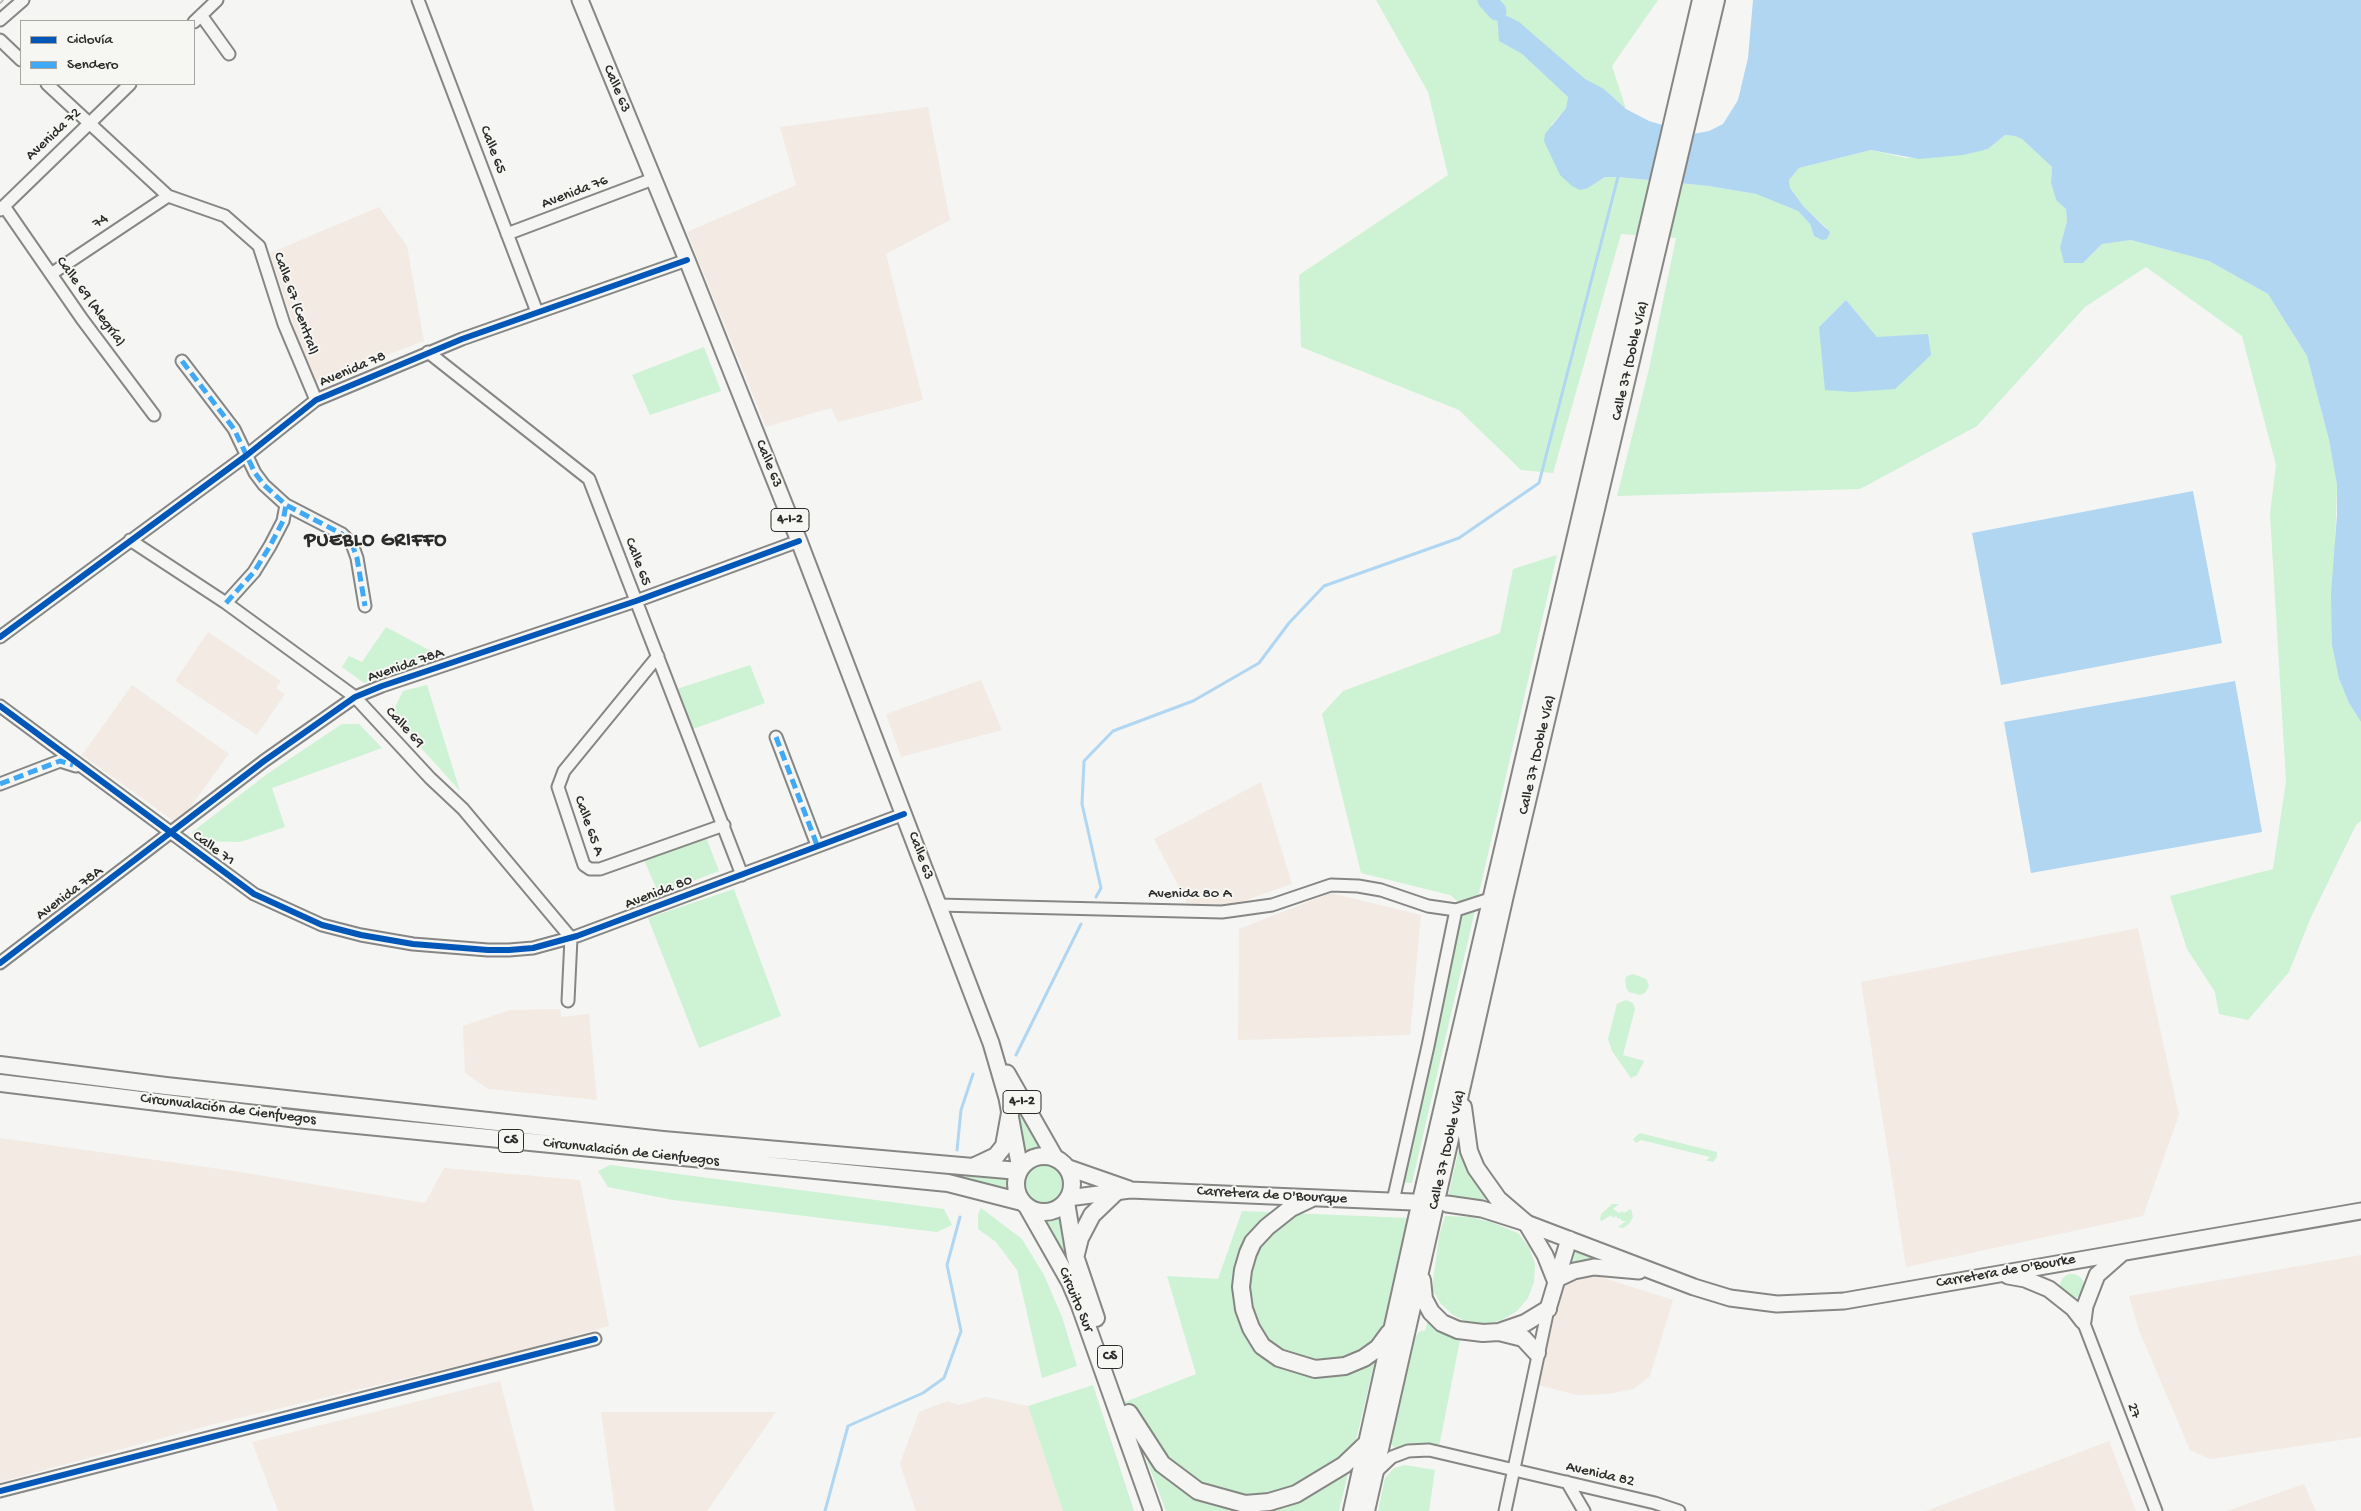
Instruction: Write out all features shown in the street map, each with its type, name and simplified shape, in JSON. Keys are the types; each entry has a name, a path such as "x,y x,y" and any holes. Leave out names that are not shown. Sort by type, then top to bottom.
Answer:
{"highway":[{"name":"Calle 37 (Doble Vía)","path":"1366,1511 1689,79 1701,0"},
{"name":"Calle 37 (Doble Vía)","path":"1689,79 1716,0"},
{"name":"Calle 37 (Doble Vía)","path":"1367,1443 1492,898 1651,247"},
{"name":"Circunvalación de Cienfuegos","path":"0,1065 192,1089 586,1132 1020,1170"},
{"name":"Circunvalación de Cienfuegos","path":"0,1083 364,1126 939,1182 987,1192 1044,1212 1060,1207 1067,1200"},
{"path":"1461,1095 1469,1151 1476,1168 1498,1199 1526,1223"},
{"path":"973,1167 996,1156 1004,1146 1010,1113"},
{"path":"1020,1170 1026,1163 1040,1156 1061,1163"},
{"name":"CS","path":"1061,1163 1072,1182 1067,1200"},
{"name":"CS","path":"1020,1170 1016,1187 1025,1205"},
{"path":"1075,1256 1080,1238 1092,1215 1123,1191"},
{"path":"987,1192 1009,1205 1026,1220 1058,1261"},
{"path":"1310,1199 1291,1208 1267,1227 1253,1242 1248,1253 1241,1287 1244,1310 1251,1328 1262,1346 1279,1358 1299,1366 1315,1369 1345,1366 1364,1358 1378,1348 1394,1322"},
{"name":"Circuito Sur","path":"1067,1200 1075,1256 1163,1511"},
{"name":"Circuito Sur","path":"1025,1205 1058,1261 1079,1303 1153,1511"},
{"path":"1421,1273 1424,1299 1431,1312 1442,1324 1469,1332 1499,1332 1523,1338 1537,1353"},
{"path":"1499,1332 1525,1323 1548,1308"},
{"path":"1129,1413 1162,1464 1198,1491 1245,1504 1270,1502 1296,1494 1344,1465 1367,1443"},
{"path":"1352,1511 1367,1443"}],"main road":[{"name":"Calle 63","path":"580,0 687,260 799,541 991,1043 1010,1113 1020,1170"},
{"name":"Calle 63","path":"991,1043 1018,1094 1061,1163"},
{"name":"Carretera de O'Bourque","path":"1061,1163 1123,1191"},
{"name":"Carretera de O'Bourque","path":"1067,1200 1123,1191 1413,1202"},
{"path":"1447,1204 1482,1209 1526,1223 1654,1272"},
{"name":"Carretera de O'Bourke","path":"1654,1272 1730,1298 1776,1304 1844,1301 2361,1211"},
{"path":"1526,1223 1545,1255 1555,1280"},
{"path":"1548,1308 1569,1239"},
{"path":"2083,1321 2092,1285 2097,1275 2122,1252"},
{"path":"2049,1289 2053,1270 2064,1263 2084,1270 2092,1285"},
{"path":"1555,1280 1574,1271 1594,1267 1654,1272"},
{"path":"1997,1273 2025,1279 2049,1289 2073,1308 2083,1321"}],"street":[{"path":"0,20 24,0"},
{"path":"216,0 197,19 229,54"},
{"name":"Calle 65","path":"418,0 537,312"},
{"path":"0,40 20,59"},
{"name":"Calle 67 (Central)","path":"48,85 168,196 225,216 259,246 284,324 316,400"},
{"name":"Avenida 72","path":"2,208 129,85"},
{"name":"Avenida 76","path":"508,234 653,178"},
{"name":"74","path":"51,274 168,196"},
{"name":"Calle 69 (Alegría)","path":"2,208 51,274 82,320 154,415"},
{"name":"Avenida 78","path":"0,637 247,455 316,400 428,352 687,260"},
{"name":"Calle 65","path":"428,352 589,479 742,875"},
{"path":"182,361 226,418 255,473 264,485 286,505 342,534 352,544 357,558 365,606"},
{"path":"226,603 254,572 270,546 283,521 286,505"},
{"name":"Calle 69","path":"130,540 226,603 355,697 430,778 463,809 570,938"},
{"name":"Avenida 78A","path":"0,963 264,761 355,697 382,686 636,601 799,541"},
{"name":"Calle 65 A","path":"658,656 564,771 558,787 584,865 590,869 600,868 724,825"},
{"name":"Calle 71","path":"0,706 170,834 254,894 322,925 360,935 413,944"},
{"path":"776,737 817,845"},
{"path":"0,784 60,761 83,767"},
{"name":"Avenida 80","path":"413,944 509,950 532,948 570,938 904,814"},
{"name":"Avenida 80 A","path":"938,905 1222,912 1272,905 1330,885 1358,886 1381,890 1428,906 1456,910 1492,898"},
{"path":"1393,1201 1456,910"},
{"path":"568,1001 570,938"},
{"path":"1505,1511 1548,1308"},
{"name":"27","path":"2083,1321 2156,1511"},
{"path":"0,1492 595,1339"},
{"name":"Avenida 82","path":"1374,1475 1392,1457 1408,1451 1429,1450 1567,1482 1679,1511"},
{"path":"1567,1482 1584,1511"}],"shaded area":[{"path":"928,107 950,220 886,254 923,400 838,422 831,408 766,427 687,232 796,185 780,127"},
{"path":"379,207 407,246 424,341 314,382 310,375 270,253"},
{"path":"208,632 281,681 276,688 285,694 257,735 175,681"},
{"path":"981,680 1002,730 901,757 886,714"},
{"path":"132,685 229,754 178,824 82,755"},
{"path":"1261,782 1292,884 1226,907 1187,903 1154,839"},
{"path":"1331,893 1421,915 1410,1035 1238,1040 1239,929"},
{"path":"2138,928 2179,1115 2143,1216 1906,1267 1861,982"},
{"path":"560,1009 561,1017 589,1014 597,1100 488,1089 465,1073 463,1026 510,1010"},
{"path":"0,1138 234,1171 425,1203 444,1168 580,1180 609,1326 511,1353 214,1424 0,1482"},
{"path":"2361,1255 2361,1437 2210,1459 2190,1450 2138,1328 2129,1296"},
{"path":"1591,1274 1673,1300 1650,1376 1634,1389 1609,1394 1577,1395 1538,1385 1557,1289"},
{"path":"500,1381 534,1511 278,1511 252,1442"},
{"path":"986,1397 1028,1406 1063,1511 916,1511 900,1464 919,1412 947,1401 959,1405"},
{"path":"601,1412 776,1412 707,1511 615,1511"},
{"path":"2109,1441 2136,1511 1926,1511"},
{"path":"2304,1484 2316,1511 2227,1511"}],"green space":[{"path":"1376,0 1658,0 1612,66 1626,109 1604,89 1499,41 1522,54 1568,97 1566,108 1551,125 1588,188 1605,177 1618,177 1709,186 1756,194 1798,211 1810,224 1814,236 1827,228 1804,207 1790,188 1789,180 1799,168 1871,150 1906,158 1939,157 1988,149 2005,135 2015,136 2022,139 2052,167 2051,183 2056,200 2066,209 2067,221 2060,247 2083,263 2102,244 2131,240 2209,261 2268,294 2307,356 2329,440 2337,485 2332,645 2339,679 2349,703 2361,722 2361,821 2356,825 2311,917 2289,972 2248,1020 2219,1014 2215,992 2187,949 2170,896 2273,869 2286,781 2270,514 2276,465 2242,336 2146,267 2085,307 1977,426 1860,489 1617,496 1649,369 1676,238 1621,234 1553,473 1521,470 1459,410 1301,347 1299,275 1448,175 1428,92","holes":["1846,300 1877,337 1819,327"]},
{"path":"704,347 721,391 650,415 632,375"},
{"path":"1557,555 1412,1183 1399,1182 1460,903 1450,895 1361,873 1322,714 1343,691 1500,633 1513,569"},
{"path":"386,627 440,654 364,683 342,667 349,656 362,662"},
{"path":"750,665 765,703 693,729 677,689"},
{"path":"427,685 460,791 394,718 396,705 403,691"},
{"path":"342,724 359,724 382,748 272,788 285,827 240,842 199,841 191,833 267,774"},
{"path":"706,837 719,871 659,894 644,860"},
{"path":"734,889 781,1016 699,1048 648,918"},
{"path":"1633,974 1646,979 1649,986 1645,993 1640,995 1629,992 1626,988 1625,979"},
{"path":"1626,1000 1633,1003 1635,1009 1623,1055 1644,1061 1637,1075 1631,1078 1612,1051 1608,1039 1617,1004"},
{"path":"1013,1100 1043,1148 1022,1154"},
{"path":"1640,1133 1717,1152 1717,1157 1713,1162 1706,1161 1710,1157 1641,1140 1636,1143 1633,1139"},
{"path":"1461,1140 1490,1200 1448,1197"},
{"path":"1048,1164 1056,1167 1062,1173 1065,1185 1062,1197 1056,1203 1040,1206 1032,1203 1026,1197 1023,1181 1026,1173 1032,1167"},
{"path":"610,1165 944,1209 952,1225 937,1232 673,1200 608,1187 598,1171"},
{"path":"901,1167 1007,1172 1009,1193 900,1173"},
{"path":"1612,1204 1619,1204 1613,1209 1619,1213 1622,1211 1624,1213 1631,1209 1633,1217 1629,1224 1623,1228 1618,1227 1626,1221 1618,1219 1616,1216 1613,1218 1611,1215 1602,1221 1600,1220 1601,1214"},
{"path":"981,1208 1022,1239 1044,1275 1062,1317 1077,1366 1042,1378 1017,1270 996,1242 978,1229 978,1215"},
{"path":"1242,1211 1409,1218 1339,1511 1166,1511 1125,1402 1196,1374 1167,1276 1218,1279"},
{"path":"1065,1214 1078,1282 1042,1220 1058,1218"},
{"path":"1445,1216 1469,1217 1491,1222 1518,1233 1529,1247 1535,1264 1534,1282 1528,1298 1517,1311 1502,1320 1486,1324 1469,1323 1453,1315 1441,1304 1432,1289 1439,1236"},
{"path":"1576,1249 1607,1263 1572,1265"},
{"path":"2072,1274 2077,1275 2083,1281 2083,1291 2077,1297 2072,1298 2067,1297 2061,1291 2060,1286 2061,1281 2067,1275"},
{"path":"1428,1319 1434,1327 1460,1340 1439,1447 1427,1444 1416,1445 1397,1451 1390,1442 1409,1344 1420,1331 1425,1331"},
{"path":"1093,1385 1134,1511 1063,1511 1028,1406"},
{"path":"1405,1465 1435,1470 1429,1511 1378,1511 1385,1478 1394,1468"}],"water":[{"path":"1753,0 2361,0 2361,722 2349,703 2339,679 2332,645 2331,594 2337,515 2337,485 2329,440 2307,356 2268,294 2209,261 2131,240 2102,244 2083,263 2064,263 2060,247 2067,221 2066,209 2056,200 2051,183 2052,167 2022,139 2015,136 2005,135 1988,149 1963,155 1919,159 1871,150 1799,168 1789,180 1790,188 1804,207 1830,232 1827,239 1822,240 1814,236 1810,224 1798,211 1756,194 1709,186 1618,177 1605,177 1588,188 1580,190 1572,186 1560,175 1544,141 1545,134 1566,108 1568,97 1522,54 1499,41 1497,11 1519,22 1585,79 1604,89 1626,109 1649,121 1693,134 1709,131 1723,124 1738,100 1748,58"},
{"path":"1846,300 1877,337 1928,334 1931,355 1895,389 1852,392 1825,390 1819,327"},
{"path":"2193,491 2222,643 2001,685 1972,533"},
{"path":"2235,681 2262,832 2031,873 2004,722"}],"waterway":[{"path":"1487,0 1497,11"},
{"path":"1096,897 1101,888 1082,804 1084,761 1113,731 1193,701 1259,663 1289,623 1324,586 1459,538 1539,483 1618,177"},
{"path":"1016,1055 1081,924"},
{"path":"957,1150 961,1110 973,1074"},
{"path":"825,1511 848,1426 923,1393 944,1378 961,1331 947,1265 960,1217"}],"marked path":[{"path":"182,361 234,429 255,473 264,485 286,505 342,534 352,544 357,558 365,606"},
{"path":"226,603 254,572 270,546 283,521 286,505"},
{"path":"776,737 817,845"},
{"path":"0,784 60,761 73,765"}],"cycle path":[{"path":"0,637 247,455 316,400 462,339 687,260"},
{"path":"0,963 264,761 355,697 382,686 636,601 799,541"},
{"path":"0,706 254,894 322,925 361,935 413,944 488,950 533,948 577,936 904,814"},
{"path":"0,1491 595,1339"}],"district":[{"name":"PUEBLO GRIFFO","path":"376,542"}]}
